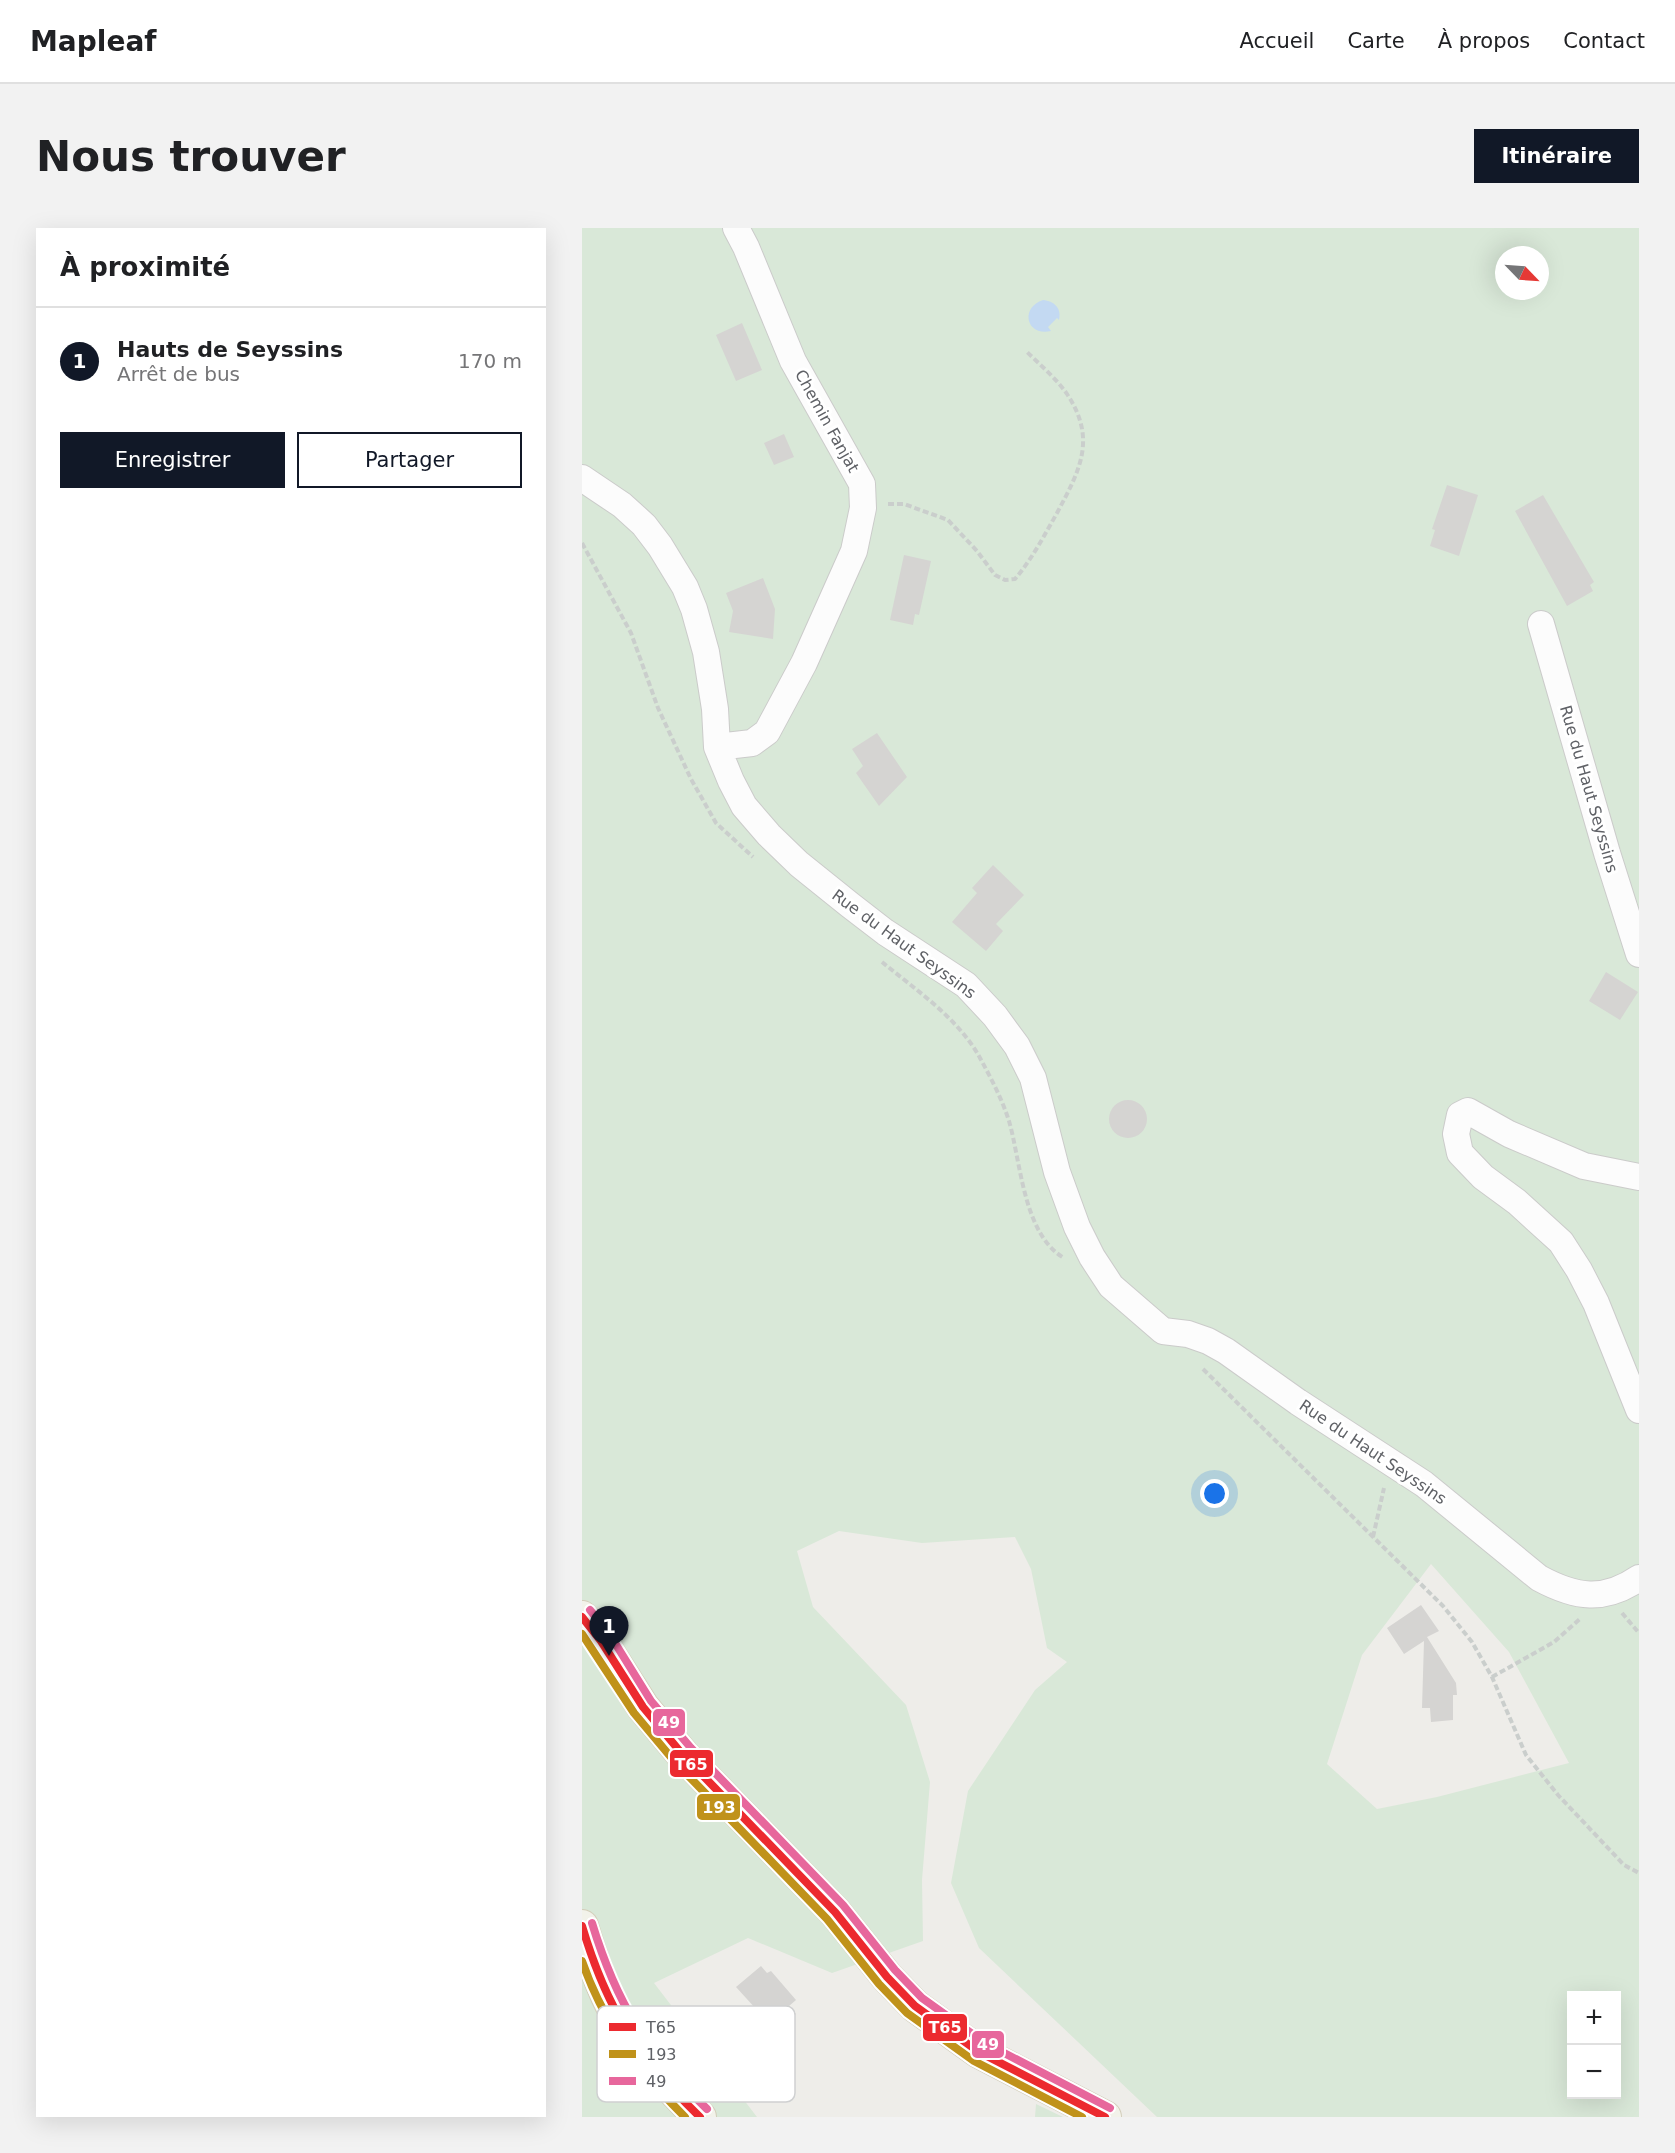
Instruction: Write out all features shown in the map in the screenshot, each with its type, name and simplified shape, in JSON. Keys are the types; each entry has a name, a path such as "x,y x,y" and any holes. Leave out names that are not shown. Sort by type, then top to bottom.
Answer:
{"main road":[{"path":"582,1617 601,1641 643,1707 683,1755 836,1912 887,1977 915,2006 979,2052 1106,2117"},
{"path":"582,1926 594,1965 612,2006"},
{"path":"685,2102 700,2117"}],"street":[{"name":"Chemin Fanjat","path":"717,747 752,743 767,732 804,663 854,551 862,514 862,483 793,361 736,228"},
{"name":"Rue du Haut Seyssins","path":"582,478 622,505 644,525 685,587 694,609 706,652 715,710 717,747 731,782 744,806 768,835 799,864 885,932 966,985 995,1016 1017,1046 1033,1078 1057,1172 1077,1227 1092,1257 1111,1286 1163,1331 1208,1341 1226,1351 1298,1402 1386,1458 1443,1498 1539,1578 1558,1588 1580,1594 1606,1595 1626,1587 1639,1578"},
{"name":"Rue du Haut Seyssins","path":"1541,624 1607,853 1639,954"},
{"path":"1639,1176 1584,1166 1509,1134 1468,1111 1460,1115 1456,1134 1460,1153 1483,1177 1517,1202 1561,1242 1579,1270 1596,1303 1639,1410"}],"path":[{"path":"862,514 882,504 904,504 948,520 977,551 995,575 1005,580 1015,579 1026,566 1064,500 1079,468 1084,449 1082,428 1066,393 1026,351"},
{"path":"582,543 630,633 658,708 691,779 716,823 761,864"},
{"path":"879,960 944,1014 969,1040 980,1058 1000,1097 1009,1121 1027,1199 1045,1241"},
{"path":"1196,1362 1443,1606 1472,1642 1492,1677 1526,1755 1558,1795 1624,1865 1639,1873"},
{"path":"1373,1537 1384,1497 1386,1458"},
{"path":"1492,1677 1554,1642 1606,1595 1639,1633"}],"green space":[{"path":"582,228 1639,228 1639,2117 1157,2117 979,1948 951,1883 968,1791 1035,1690 1067,1662 1047,1648 1031,1569 1015,1537 922,1543 839,1531 797,1551 813,1607 906,1705 930,1782 922,1880 923,1941 832,1973 748,1938 654,1983 672,2006 597,2006 597,2102 745,2102 757,2117 582,2117","holes":["1431,1564 1509,1652 1569,1763 1437,1797 1377,1809 1327,1764 1362,1655"]},
{"path":"1036,2104 1063,2117 1035,2117"}],"water":[{"path":"1043,300 1054,304 1059,312 1059,320 1057,318 1048,327 1051,331 1036,330 1029,321 1031,309"}],"building":[{"path":"742,323 762,370 736,381 716,335"},
{"path":"784,434 794,457 774,465 764,443"},
{"path":"1447,485 1478,495 1459,556 1430,546 1435,530 1432,529"},
{"path":"1543,495 1594,582 1590,585 1593,591 1567,606 1515,511"},
{"path":"904,555 931,561 919,615 915,614 913,625 890,620"},
{"path":"763,578 775,609 773,639 729,632 733,611 726,593"},
{"path":"877,733 907,777 879,806 856,773 863,766 852,749"},
{"path":"993,865 1024,895 996,924 1003,931 986,951 952,922 977,893 972,888"},
{"path":"1606,972 1638,992 1620,1020 1589,1001"},
{"path":"1128,1100 1142,1105 1147,1119 1142,1133 1128,1138 1114,1133 1109,1119 1114,1105"},
{"path":"1421,1605 1439,1631 1427,1637 1456,1683 1457,1695 1453,1695 1453,1720 1431,1722 1430,1708 1422,1708 1424,1641 1404,1654 1387,1628"},
{"path":"761,1966 767,1973 771,1971 796,2000 789,2006 753,2006 736,1987"}],"transit line":[{"name":"49","path":"590,1610 610,1635 651,1701 691,1748 843,1905 895,1970 922,1998 985,2043 1110,2108"},
{"name":"T65","path":"582,1617 601,1641 643,1707 683,1755 835,1912 887,1977 915,2006 979,2052 1105,2117"},
{"name":"193","path":"582,1634 634,1713 675,1762 827,1919 879,1984 907,2013 974,2061 1082,2117"},
{"name":"49","path":"592,1923 612,1978 625,2006"},
{"name":"T65","path":"582,1926 602,1983 614,2006"},
{"name":"193","path":"582,1961 601,2006"},
{"name":"193","path":"670,2102 685,2117"},
{"name":"T65","path":"685,2102 700,2117"},
{"name":"49","path":"700,2102 707,2109"}],"place":[{"name":"Hauts de Seyssins","path":"609,1656"}]}
